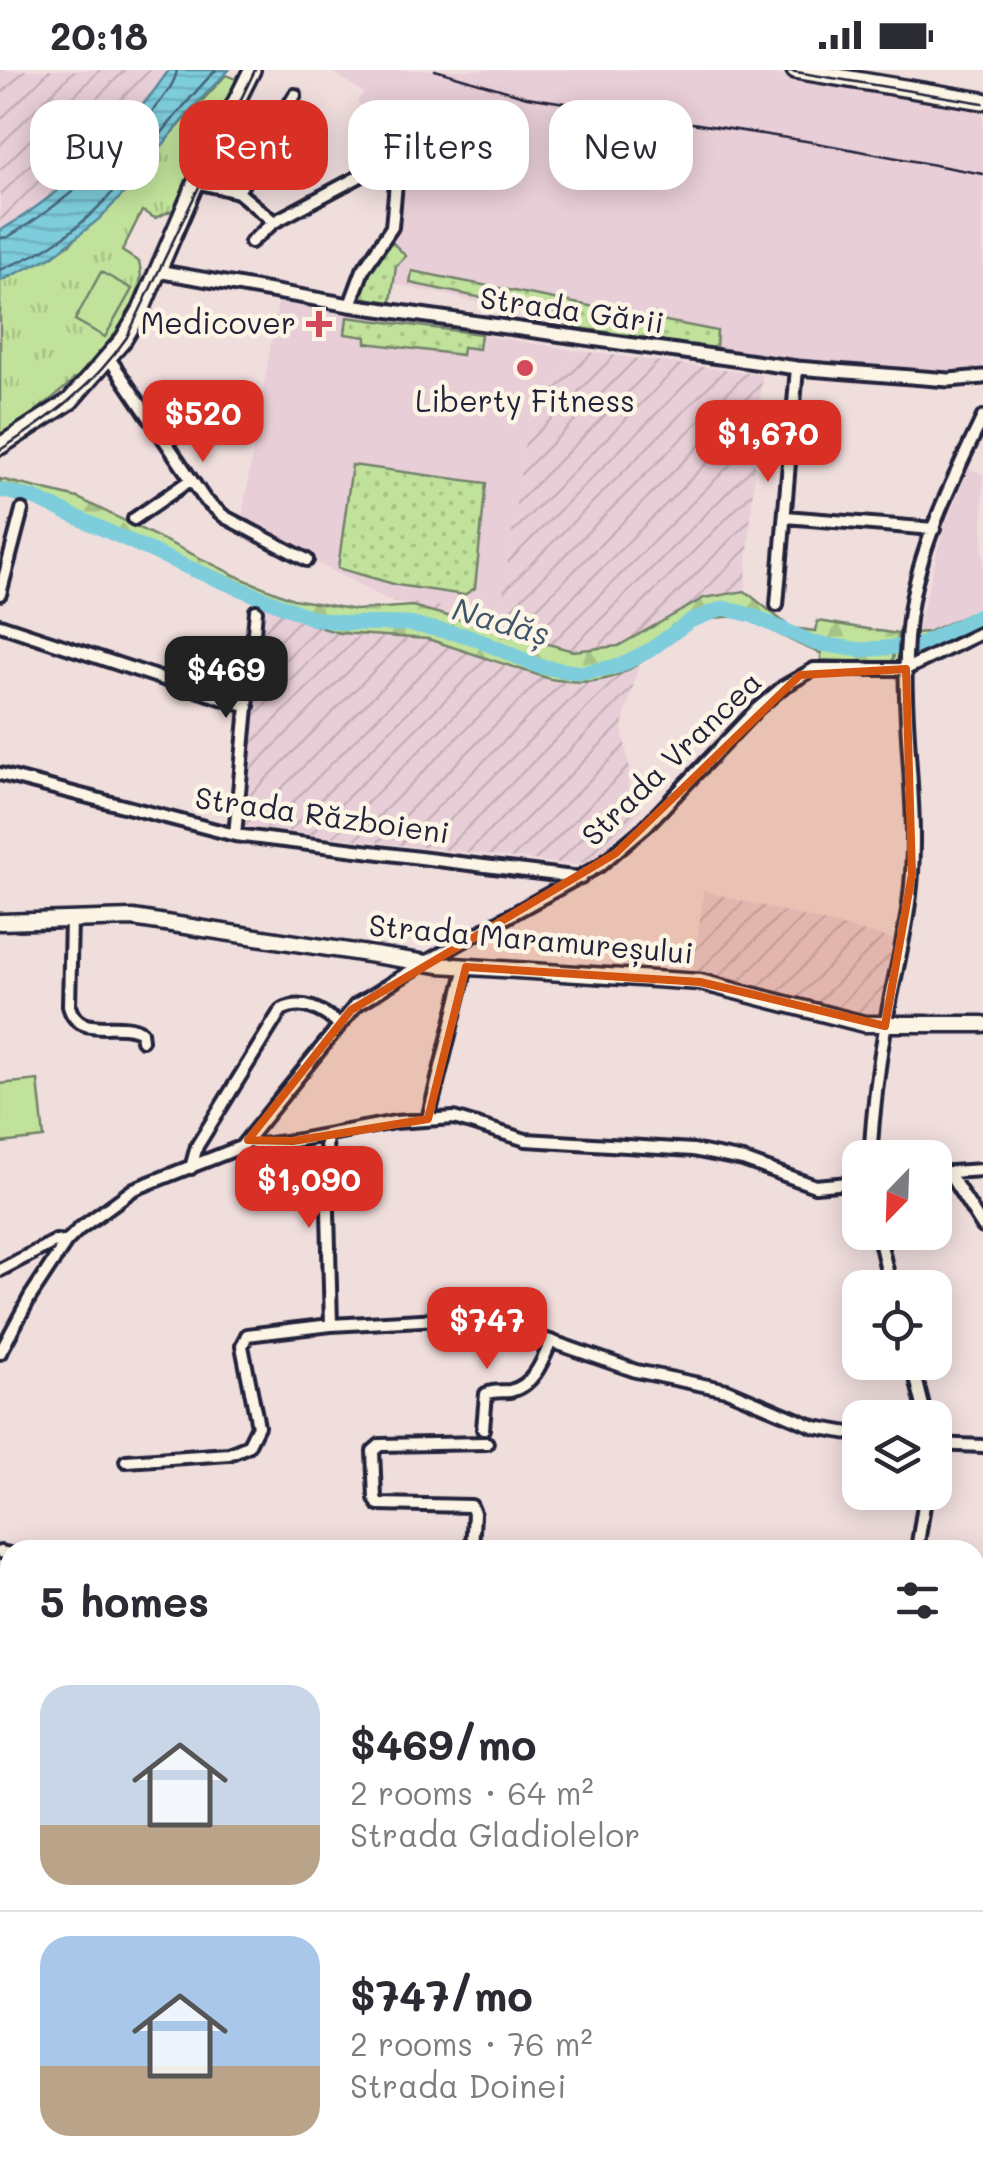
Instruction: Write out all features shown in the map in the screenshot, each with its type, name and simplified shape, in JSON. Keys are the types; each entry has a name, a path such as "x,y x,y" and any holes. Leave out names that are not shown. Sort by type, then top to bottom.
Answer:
{"main road":[{"path":"237,100 252,70"},
{"path":"795,70 983,102"},
{"path":"0,446 70,401 109,358 134,323 193,190"},
{"name":"Strada Maramureșului","path":"0,922 133,918 164,921 466,967 700,982 843,1020 885,1026 983,1024"}],"street":[{"path":"238,192 295,95"},
{"path":"250,242 274,222 394,158 397,172 392,227 362,270 350,305"},
{"path":"230,190 238,192 274,222"},
{"name":"Strada Gării","path":"159,272 350,305 797,368 949,380 983,377"},
{"path":"109,358 189,481 225,517 307,560"},
{"path":"778,605 797,368"},
{"path":"872,1140 885,1026 908,914 912,874 907,665 912,600 934,529 983,417"},
{"path":"134,519 189,481"},
{"path":"0,594 22,510"},
{"path":"785,517 934,529"},
{"path":"235,834 256,611"},
{"path":"0,625 248,707"},
{"name":"Strada Vrancea","path":"66,1242 107,1206 134,1190 234,1153 339,1024 366,997 581,878 645,827 757,709 800,676 814,669 907,665 983,632"},
{"name":"Strada Războieni","path":"0,774 235,834 581,878"},
{"path":"71,919 68,1006 72,1016 81,1024 96,1028 135,1028 142,1040"},
{"path":"428,1119 466,967"},
{"path":"192,1168 197,1146 281,1010 290,1005 310,1007 339,1024"},
{"path":"248,1140 261,1145 395,1122 466,1120 546,1142 692,1150 744,1160 814,1186 842,1184"},
{"path":"326,1136 331,1324"},
{"path":"952,1172 983,1170"},
{"path":"952,1178 983,1227"},
{"path":"0,1270 56,1241 66,1242 0,1353"},
{"path":"126,1461 228,1454 248,1446 258,1426 244,1338 331,1324 457,1318 551,1341 636,1372 727,1390 816,1427 842,1432"},
{"path":"483,1430 486,1394 515,1389 527,1382 540,1367 551,1341"},
{"path":"473,1540 474,1513 470,1506 378,1504 373,1451 380,1445 487,1443"},
{"path":"952,1445 983,1446"},
{"path":"919,1540 923,1510"}],"highlighted area":[{"path":"906,669 912,874 885,1026 700,982 466,967 428,1119 293,1141 248,1140 351,1010 616,853 800,675"}],"shaded area":[{"path":"0,70 169,70 147,100 30,100 30,190 60,190 0,231"},
{"path":"329,70 748,70 983,112 983,368 937,374 717,350 556,326 556,319 394,284 396,265 389,239 402,218 403,190 529,190 529,100 358,100 364,93"},
{"path":"278,302 574,350 527,425 500,616 386,599 241,523"},
{"path":"574,350 762,375 745,591 704,598 628,642 589,651 559,648 386,599 500,615 527,425"},
{"path":"969,468 983,474 983,608 928,632 917,631 943,530"},
{"path":"254,600 340,633 428,639 550,679 570,682 611,677 640,662 622,727 629,766 628,798 642,809 605,850 575,865 238,826 253,710"},
{"path":"704,891 893,939 880,1016 828,1009 741,982 692,972"}],"green space":[{"path":"226,75 239,80 229,100 203,100"},
{"path":"179,126 179,190 183,190 173,210 155,218 142,211 122,251 139,262 140,286 131,311 94,361 44,405 0,436 0,281 71,243 120,190 159,190 159,148"},
{"path":"389,239 406,256 396,266 391,302 358,297 367,274"},
{"path":"412,271 717,331 716,349 567,326 565,315 410,283"},
{"path":"101,272 132,289 105,337 75,320"},
{"path":"347,317 481,334 479,349 463,347 462,355 366,343 366,337 345,334"},
{"path":"352,465 486,483 475,588 464,595 397,585 338,568"},
{"path":"0,479 78,498 243,579 293,599 356,610 412,606 573,651 618,646 704,598 745,591 791,628 816,631 818,621 898,634 892,663 821,660 821,653 755,622 717,618 686,630 643,661 612,677 589,682 550,679 428,639 340,633 322,628 40,503 0,496"},
{"path":"983,608 983,624 892,663 898,634 928,632"},
{"path":"38,1080 44,1138 0,1143 0,1084"}],"water":[{"path":"169,70 229,70 200,100 179,100 179,124 159,150 159,100 147,100"},
{"path":"58,190 127,190 99,219 53,256 0,281 0,231"}],"waterway":[{"name":"Nadăș","path":"0,490 34,498 312,618 409,624 469,636 538,666 581,673 619,666 650,650 690,621 723,608 751,615 814,643 861,650 919,645 983,614"}],"tram line":[{"path":"0,450 70,400 127,337 255,70"},
{"path":"784,70 983,103"}],"railway":[{"path":"435,70 527,97 806,141 983,174"}],"place":[{"name":"Medicover","path":"319,324"},
{"name":"Liberty Fitness","path":"525,368"}]}
